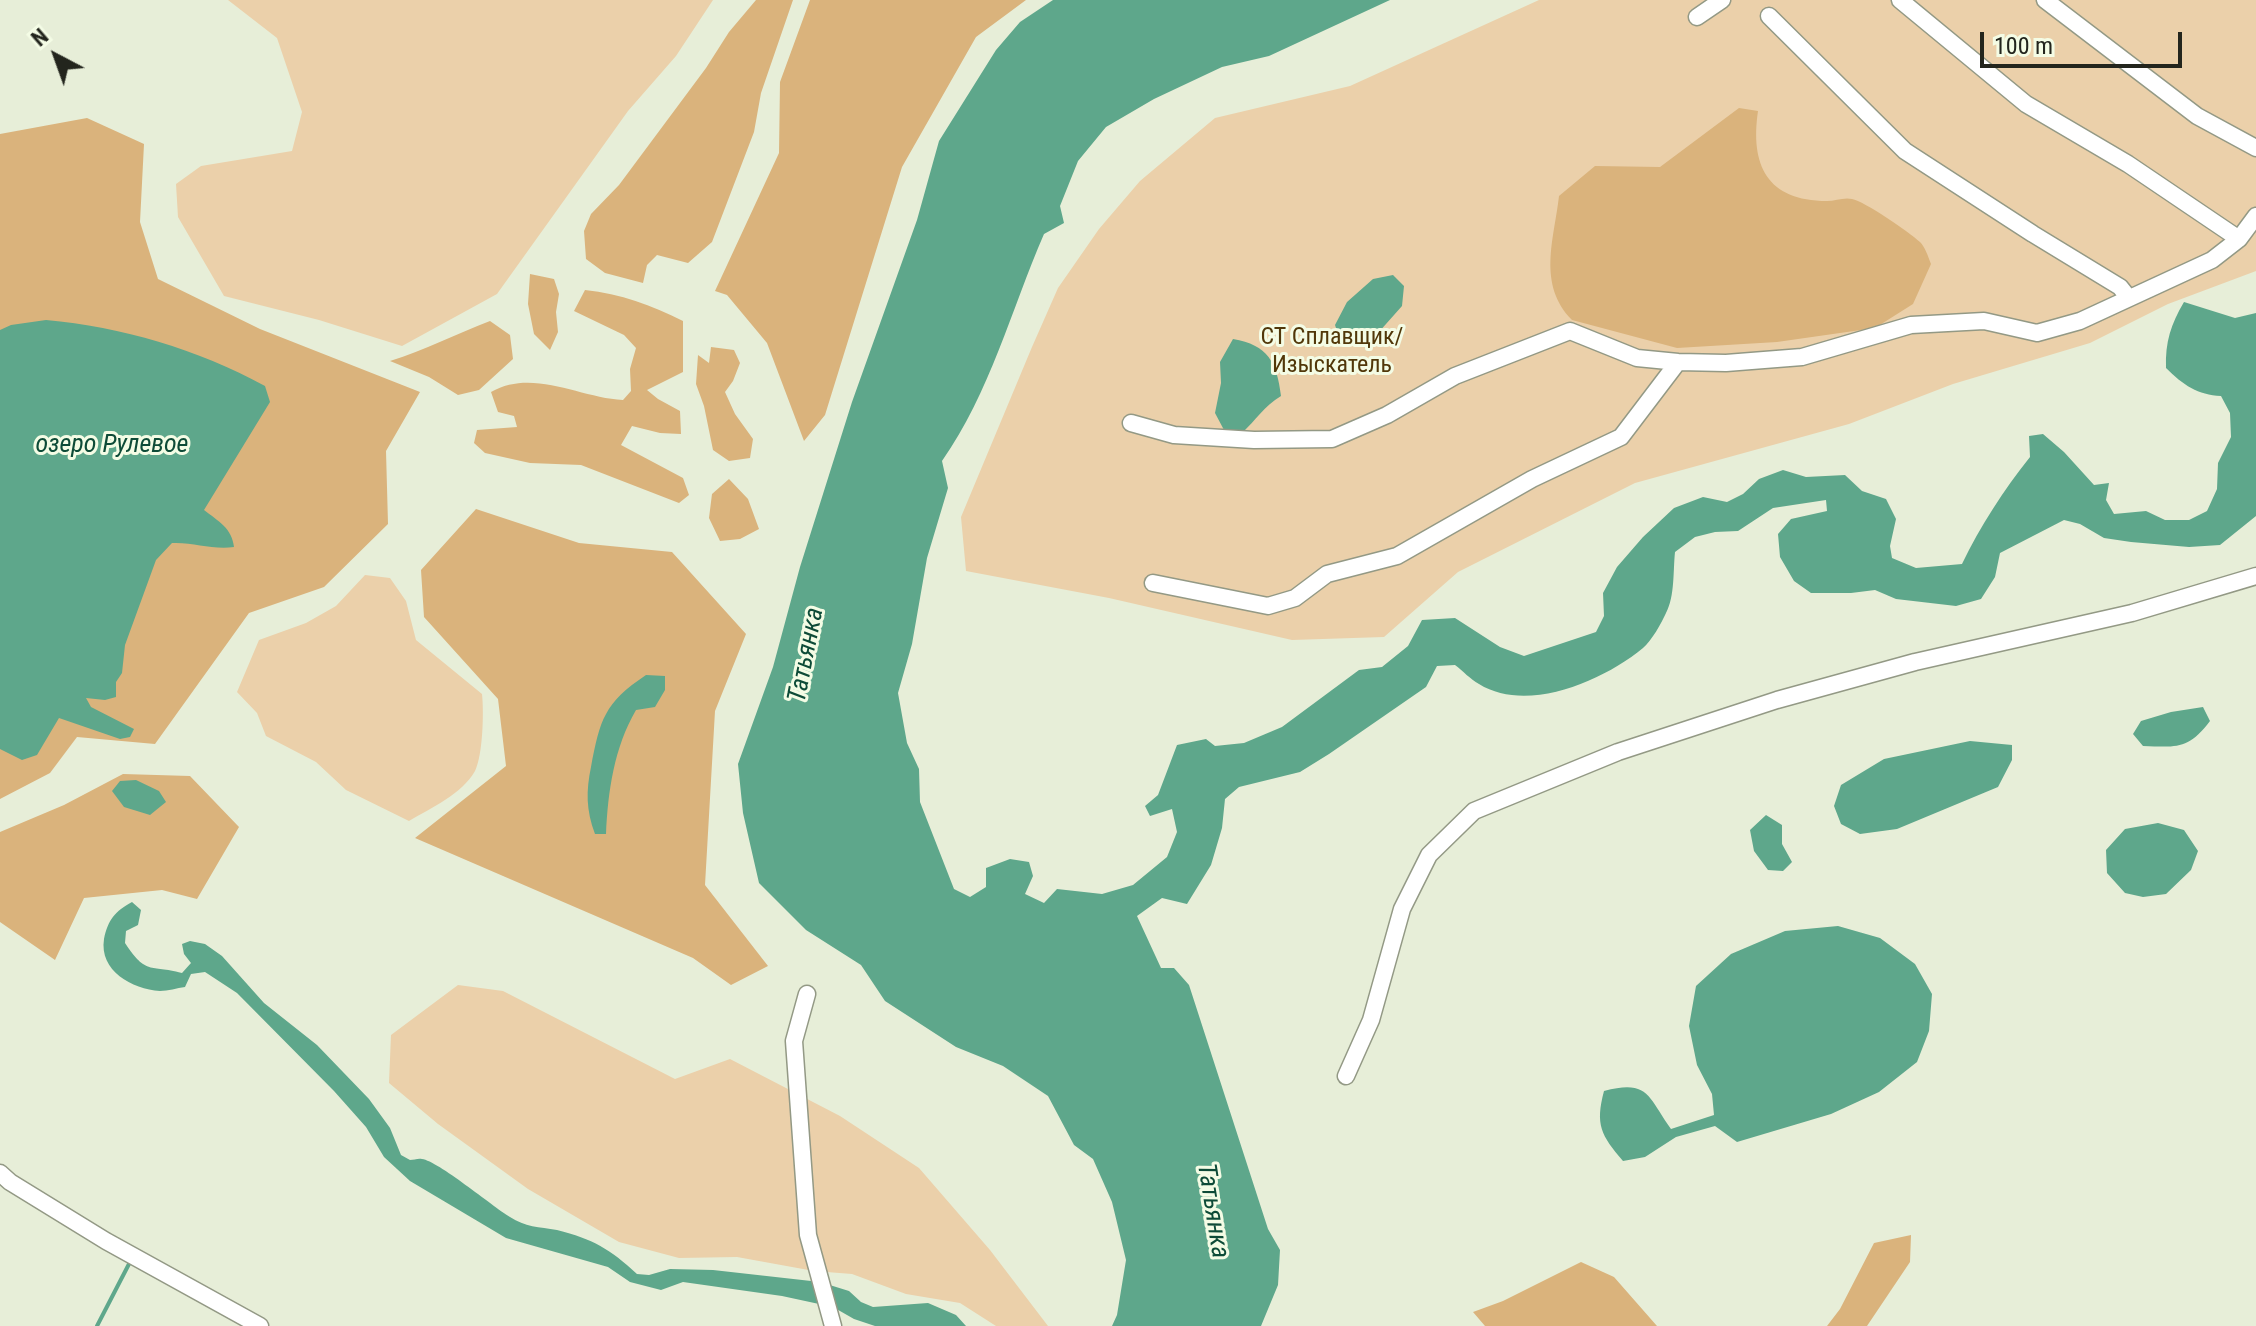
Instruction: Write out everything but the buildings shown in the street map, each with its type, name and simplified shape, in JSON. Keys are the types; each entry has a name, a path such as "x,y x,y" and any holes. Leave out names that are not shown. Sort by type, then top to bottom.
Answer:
{"street":[{"path":"1697,17 1722,0"},
{"path":"1900,0 2026,104 2128,164 2239,239"},
{"path":"2045,0 2197,116 2256,148"},
{"path":"1769,16 1905,151 2120,287 2128,297"},
{"path":"1131,423 1174,435 1254,440 1332,439 1387,415 1455,376 1570,331 1637,358 1726,363 1802,357 1911,325 1984,321 2037,333 2080,321 2212,260 2239,239 2256,216"},
{"path":"1153,583 1268,606 1295,598 1327,574 1397,556 1532,479 1621,437 1678,362"},
{"path":"1346,1076 1371,1020 1402,909 1429,855 1474,811 1618,752 1777,700 1915,662 2132,613 2256,576"},
{"path":"807,994 794,1041 808,1235 833,1326"},
{"path":"0,1173 106,1241 260,1326"}],"green space":[{"path":"228,0 713,0 676,56 628,111 497,294 402,346 319,320 224,296 178,217 176,184 201,166 292,151 302,112 277,38"},
{"name":"СТ Сплавщик/ Изыскатель","path":"1539,0 2256,0 2256,271 2168,304 2090,343 1953,384 1849,424 1635,483 1458,572 1384,637 1292,640 1109,598 966,571 961,517 1058,288 1099,229 1140,181 1215,118 1350,86"},
{"path":"365,575 390,578 406,601 416,640 482,694 481,744 475,771 454,794 409,821 346,790 316,762 266,736 257,713 237,692 259,640 306,623 336,606"},
{"path":"458,985 503,991 675,1079 730,1059 840,1116 919,1168 990,1250 1048,1326 996,1326 960,1303 906,1294 852,1274 814,1271 737,1257 679,1258 619,1242 528,1189 438,1124 389,1083 391,1035"}],"shaded area":[{"path":"756,0 793,0 761,93 754,132 712,242 688,263 657,255 647,265 643,283 605,273 586,259 584,231 591,214 619,185 729,32"},
{"path":"810,0 1026,0 976,37 902,167 825,415 804,441 767,343 727,295 715,291 779,153 780,82"},
{"path":"1739,108 1758,111 1756,130 1760,163 1777,187 1790,195 1806,199 1858,201 1920,242 1931,264 1913,304 1875,328 1777,342 1677,348 1572,320 1554,292 1551,277 1550,261 1559,196 1595,166 1660,167"},
{"path":"87,118 144,144 140,222 158,279 260,329 420,392 386,451 388,524 324,587 249,613 155,744 77,737 50,773 0,799 0,134"},
{"path":"530,274 554,279 559,294 556,312 558,332 550,350 534,334 528,304"},
{"path":"585,290 636,301 683,321 683,372 647,390 680,411 681,434 632,426 621,445 683,478 689,495 679,503 581,465 530,463 485,453 474,443 477,430 517,427 514,416 498,412 491,392 507,385 540,383 623,400 631,391 630,369 636,348 624,335 574,311"},
{"path":"490,321 510,335 513,359 479,390 458,395 429,377 390,361 416,352"},
{"path":"711,347 734,350 740,363 725,392 735,414 753,439 750,458 729,461 713,450 696,384 698,355 709,363"},
{"path":"729,479 748,499 759,529 740,539 720,541 709,518 712,494"},
{"path":"476,509 579,543 672,552 746,634 715,711 705,885 768,966 731,985 693,958 415,838 506,766 498,699 424,617 421,570"},
{"path":"123,774 190,776 239,827 197,899 162,890 84,898 55,960 0,922 0,832 64,805"},
{"path":"1911,1235 1910,1262 1867,1326 1827,1326 1840,1309 1874,1243"},
{"path":"1581,1262 1614,1277 1657,1326 1485,1326 1473,1312 1503,1301"}],"water":[{"name":"Татьянка","path":"1053,0 1390,0 1269,56 1222,67 1154,99 1106,127 1078,161 1060,206 1064,223 1044,234 974,408 942,461 948,488 927,558 912,644 898,693 907,743 919,769 920,802 954,889 970,897 986,887 986,868 1010,859 1029,862 1033,876 1025,894 1044,903 1057,889 1102,894 1133,885 1167,857 1177,832 1172,809 1150,816 1145,806 1158,795 1177,745 1206,739 1215,746 1244,743 1282,727 1359,670 1382,667 1408,646 1422,620 1455,618 1500,647 1524,656 1596,632 1604,616 1603,593 1617,567 1674,508 1703,497 1727,502 1743,494 1759,479 1783,470 1806,477 1845,475 1862,491 1886,499 1896,519 1890,546 1892,558 1916,568 1962,564 1993,509 2030,457 2029,436 2043,434 2094,485 2109,483 2106,500 2114,514 2146,511 2165,520 2189,520 2207,511 2217,489 2218,463 2231,437 2230,413 2221,396 2191,388 2166,368 2170,334 2184,302 2235,318 2256,313 2256,516 2220,545 2189,547 2104,538 2080,524 2064,520 2000,553 1995,577 1981,599 1956,606 1896,599 1875,590 1811,593 1794,581 1780,557 1778,534 1791,519 1827,511 1826,500 1773,508 1738,531 1695,537 1675,552 1671,599 1659,627 1643,648 1607,672 1564,690 1519,696 1479,684 1455,665 1437,666 1426,687 1329,754 1300,772 1239,787 1225,799 1222,828 1211,865 1187,904 1162,898 1137,916 1161,968 1174,968 1189,985 1268,1229 1280,1250 1278,1285 1261,1326 1112,1326 1117,1315 1126,1260 1112,1202 1093,1159 1074,1145 1048,1096 1003,1066 956,1047 885,1001 861,965 806,930 759,883 743,813 738,764 773,667 800,567 852,402 917,220 939,141 996,50 1020,22"},
{"path":"1393,275 1404,286 1402,306 1378,333 1358,344 1341,343 1335,325 1347,302 1373,279"},
{"name":"озеро Рулевое","path":"46,320 131,334 186,351 265,386 270,402 204,510 227,530 234,547 172,543 156,560 125,645 122,673 116,682 116,697 105,700 86,698 91,707 134,729 130,737 120,739 59,718 37,755 22,760 0,749 0,330 11,325"},
{"path":"1233,339 1255,346 1269,357 1277,374 1281,396 1242,433 1224,430 1215,413 1221,383 1220,362"},
{"path":"646,675 665,676 665,690 655,707 636,710 628,724 614,770 606,834 595,834 588,809 588,792 601,725 621,695"},
{"path":"2203,707 2210,721 2195,737 2181,745 2143,746 2133,734 2141,721"},
{"path":"1970,741 2012,745 2012,760 1998,787 1897,829 1860,834 1841,824 1834,806 1841,785 1884,759"},
{"path":"136,780 159,791 166,802 150,815 124,807 112,791 120,781"},
{"path":"1766,815 1782,825 1782,844 1792,862 1783,871 1768,870 1754,851 1750,830"},
{"path":"2158,823 2184,830 2198,851 2191,870 2166,894 2143,897 2125,893 2107,873 2106,850 2125,829"},
{"path":"132,902 141,910 138,925 126,931 125,943 144,965 182,973 191,963 184,954 182,944 190,941 205,944 222,956 264,1003 317,1045 369,1099 390,1128 401,1155 440,1167 516,1220 591,1241 637,1274 649,1275 670,1269 713,1270 820,1282 849,1291 861,1302 873,1307 928,1303 956,1315 966,1326 875,1326 833,1307 782,1296 683,1282 661,1290 630,1282 608,1267 506,1238 410,1181 384,1157 366,1127 334,1091 237,993 205,972 191,974 185,987 163,991 139,987 112,969 104,950 104,939 113,917"},
{"path":"1838,926 1880,938 1915,964 1932,994 1929,1031 1917,1062 1879,1092 1831,1114 1737,1142 1715,1126 1676,1137 1645,1157 1623,1161 1602,1129 1600,1113 1604,1091 1630,1087 1639,1089 1652,1100 1671,1129 1714,1115 1712,1094 1697,1065 1689,1026 1696,986 1731,954 1785,931"}],"waterway":[{"path":"97,1326 130,1262"}]}
